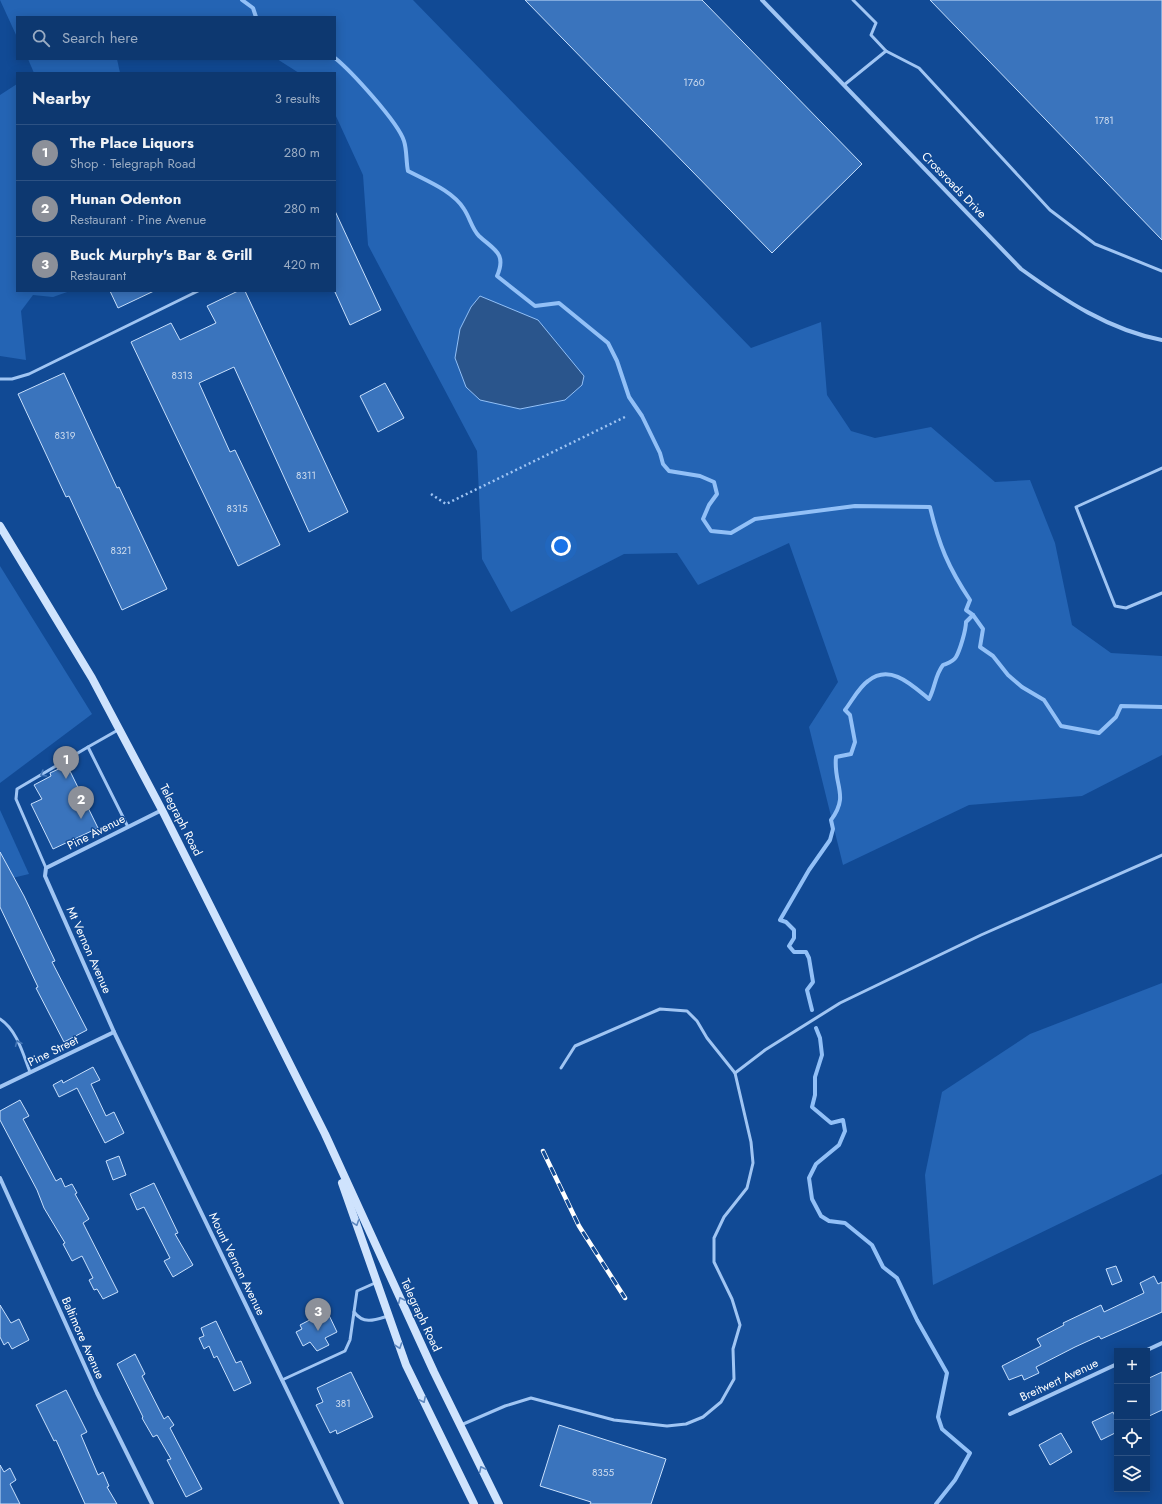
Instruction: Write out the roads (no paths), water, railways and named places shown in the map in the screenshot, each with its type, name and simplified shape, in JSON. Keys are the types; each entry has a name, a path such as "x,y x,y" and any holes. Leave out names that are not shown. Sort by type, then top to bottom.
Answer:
{"main road":[{"name":"Telegraph Road","path":"0,526 92,678 162,810 325,1134 434,1372 499,1504"},
{"name":"Telegraph Road","path":"325,1134 406,1366 474,1503"}],"street":[{"name":"Crossroads Drive","path":"762,0 1021,269 1056,294 1090,314 1121,328 1162,340"},
{"name":"Pine Avenue","path":"46,868 162,810"},
{"name":"Mt Vernon Avenue","path":"46,868 45,876 114,1032"},
{"name":"Pine Street","path":"0,1087 114,1032"},
{"name":"Mount Vernon Avenue","path":"114,1032 342,1504"},
{"name":"Baltimore Avenue","path":"0,1178 97,1393 152,1504"},
{"path":"1150,1349 1162,1343"},
{"name":"Breitwert Avenue","path":"1010,1414 1114,1365"}],"lane":[{"path":"853,0 876,23 871,36 886,51 919,68 1050,210 1095,244 1162,272"},
{"path":"844,85 886,51"},
{"path":"0,379 12,379 29,374 196,292"},
{"path":"1162,468 1076,506 1115,606 1126,608 1162,593"},
{"path":"46,868 16,799 17,789 119,729"},
{"path":"88,747 128,827"},
{"path":"735,1073 765,1050 840,1003 981,935 1162,855"},
{"path":"461,1425 505,1406 531,1398 614,1420 667,1426 686,1424 703,1417 721,1402 734,1379 733,1349 740,1325 732,1299 714,1262 714,1238 724,1217 747,1188 753,1163 751,1142 735,1073 707,1038 698,1021 687,1011 660,1009 575,1046 561,1068"},
{"path":"0,1019 7,1023 13,1032 30,1072"},
{"path":"282,1380 345,1352 350,1340 357,1291 377,1282"},
{"path":"354,1312 358,1318 367,1321 389,1316"}],"waterway":[{"path":"242,0 253,8 256,16"},
{"path":"336,59 373,97 393,122 404,141 408,171 439,187 453,197 464,209 479,236 494,249 500,257 501,262 497,276 535,306 559,303 608,343 617,361 629,397 642,416 660,453 663,464 669,471 700,476 714,482 717,494 709,505 703,519 711,531 731,533 755,519 855,506 930,507 945,555 970,600 966,610 973,615 983,629 980,647 993,656 1008,675 1022,687 1044,700 1061,726 1099,733 1116,717 1121,706 1162,707"},
{"path":"812,1010 807,990 813,982 809,958 806,952 794,952 789,946 794,938 794,930 786,922 780,920 809,870 830,840 833,829 831,820 837,811 840,796 836,757 851,754 855,742 850,715 845,710 859,690 868,681 876,676 884,674 892,675 908,682 929,699 940,669 943,665 955,659 965,630 966,622 973,615"},
{"path":"816,1028 820,1038 822,1055 815,1077 815,1095 812,1107 831,1123 843,1120 845,1131 839,1145 816,1164 809,1178 812,1199 821,1216 829,1221 845,1223 872,1245 883,1267 897,1278 917,1320 947,1373 938,1417 942,1429 970,1453 955,1480 936,1504"}],"railway":[{"path":"543,1151 579,1226 625,1298"}],"place":[{"name":"The Place Liquors","path":"66,779"},
{"name":"Hunan Odenton","path":"81,819"},
{"name":"Buck Murphy's Bar & Grill","path":"318,1331"}]}
